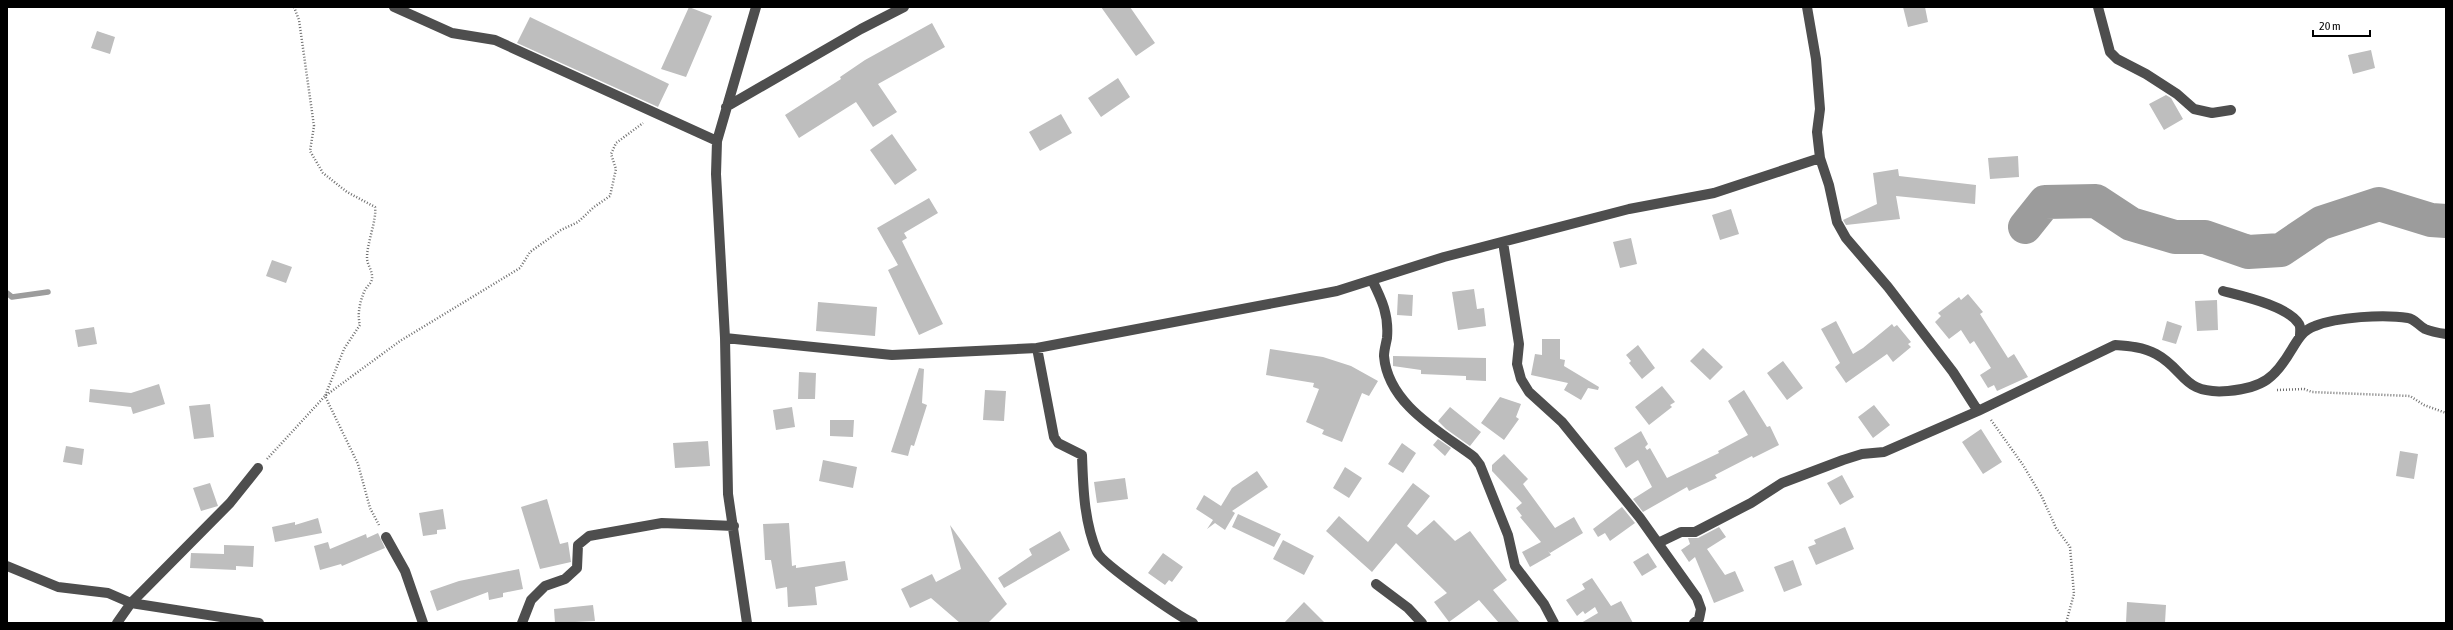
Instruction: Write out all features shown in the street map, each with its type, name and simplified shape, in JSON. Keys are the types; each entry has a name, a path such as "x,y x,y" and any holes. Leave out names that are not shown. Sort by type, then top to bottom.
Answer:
{"street":[{"path":"394,7 452,32 495,40 717,141"},
{"path":"746,623 734,526 728,494 725,338 716,174 717,141 756,7"},
{"path":"726,107 861,29 904,7"},
{"path":"1807,7 1816,59 1820,102 1817,132 1820,158 1829,185 1837,222 1846,238 1888,287 1953,372 1978,411"},
{"path":"2098,7 2110,52 2117,59 2146,74 2177,94 2194,109 2212,113 2231,110"},
{"path":"725,338 892,355 1037,348 1337,291 1503,242 1629,209 1714,193 1820,158"},
{"path":"1503,242 1519,344 1518,364 1521,379 1529,392 1562,422 1658,543 1697,598 1701,609 1699,622"},
{"path":"1372,280 1383,302 1388,319 1384,354 1386,370 1396,390 1414,413 1474,457 1480,465 1508,535 1516,566 1544,604 1554,623"},
{"path":"2223,291 2278,309 2300,325 2300,336"},
{"path":"1658,543 1681,532 1695,532 1751,503 1782,483 1862,454 1884,452 1978,411 2115,345 2129,346 2156,354 2190,384 2201,389 2226,392 2255,388 2282,367 2300,336 2307,329 2328,321 2377,317 2409,318 2424,329 2446,334"},
{"path":"1037,348 1054,437 1058,443 1082,455 1088,516 1097,554 1131,582 1193,623"},
{"path":"117,623 131,603 230,503 258,468"},
{"path":"522,623 531,600 545,586 565,579 577,568 578,545 589,536 662,522 734,526"},
{"path":"386,537 405,571 422,623"},
{"path":"7,566 58,587 108,593 131,603 259,623"},
{"path":"1376,584 1408,608 1422,623"}],"path":[{"path":"294,7 299,20 314,126 310,151 323,173 347,192 372,204 375,207 376,214 372,224 367,259 372,275 372,281 364,291 358,316 360,325 344,349 325,396 358,464 370,508 386,537"},
{"path":"258,468 325,396 400,341 520,268 530,252 561,230 578,222 594,207 610,196 616,169 611,154 616,143 656,113"},
{"path":"2255,388 2410,396 2424,405 2446,413"},
{"path":"1978,411 1993,421 2023,465 2042,497 2056,528 2070,547 2074,594 2066,623"}],"building":[{"path":"689,7 712,16 686,77 661,69"},
{"path":"1101,7 1130,7 1155,43 1136,56"},
{"path":"1903,7 1925,7 1928,22 1908,27"},
{"path":"530,17 669,84 658,107 517,43"},
{"path":"932,23 945,47 878,84 897,112 873,127 856,102 799,138 785,115 841,79 840,77 865,60"},
{"path":"97,31 115,37 110,54 91,48"},
{"path":"2371,50 2375,68 2353,74 2348,55"},
{"path":"1118,78 1130,97 1101,117 1088,98"},
{"path":"2166,95 2171,98 2183,119 2164,130 2149,104"},
{"path":"1061,114 1072,133 1040,151 1029,132"},
{"path":"892,134 917,170 895,185 870,150"},
{"path":"2018,156 2019,177 1990,179 1988,158"},
{"path":"1898,169 1899,176 1976,185 1975,204 1896,196 1900,219 1846,225 1843,220 1877,204 1873,173"},
{"path":"929,198 938,213 904,233 907,238 902,241 943,324 919,335 888,270 898,265 877,228"},
{"path":"1731,209 1739,234 1720,240 1712,215"},
{"path":"1631,238 1637,264 1620,268 1613,242"},
{"path":"272,260 292,267 286,283 266,276"},
{"path":"1474,289 1477,309 1484,308 1486,326 1458,330 1452,292"},
{"path":"1398,294 1413,295 1412,316 1397,315"},
{"path":"1968,294 1983,312 1980,314 2008,358 2014,354 2028,377 1997,391 1994,385 1988,388 1980,375 1991,368 1974,341 1970,344 1961,330 1949,339 1935,322 1941,316 1938,313 1959,297 1961,300"},
{"path":"2217,300 2218,330 2197,331 2195,301"},
{"path":"818,302 877,307 875,336 816,331"},
{"path":"1836,321 1853,354 1863,348 1892,324 1894,327 1897,325 1911,342 1908,344 1911,347 1893,362 1887,354 1846,383 1835,367 1840,363 1821,329"},
{"path":"2167,321 2182,326 2176,344 2162,340"},
{"path":"94,327 97,344 78,347 75,330"},
{"path":"1542,339 1560,339 1560,359 1565,360 1564,366 1599,387 1598,390 1588,388 1581,400 1564,390 1568,383 1531,375 1535,354 1542,355"},
{"path":"1638,345 1655,368 1642,379 1629,363 1631,361 1626,355"},
{"path":"1703,348 1723,367 1710,380 1690,361"},
{"path":"1270,349 1323,357 1351,366 1378,381 1369,396 1362,393 1342,442 1322,434 1324,430 1306,422 1319,389 1313,387 1314,383 1266,375"},
{"path":"1393,356 1486,358 1486,381 1466,380 1466,376 1421,374 1421,370 1393,366"},
{"path":"1783,361 1803,388 1787,400 1767,373"},
{"path":"919,368 924,369 922,403 927,405 914,446 911,445 908,456 891,452"},
{"path":"799,372 816,373 815,399 798,399"},
{"path":"159,384 165,404 133,414 131,407 89,402 90,389 131,393"},
{"path":"1662,386 1675,402 1670,405 1672,407 1649,425 1635,407"},
{"path":"985,390 1006,391 1004,421 983,420"},
{"path":"1744,390 1767,427 1770,426 1779,445 1753,458 1752,456 1715,475 1717,478 1689,491 1687,487 1643,512 1633,499 1652,487 1638,460 1626,468 1614,448 1641,431 1648,444 1645,447 1647,450 1650,448 1667,478 1719,453 1718,451 1748,435 1728,401"},
{"path":"1500,397 1521,404 1516,417 1519,419 1504,440 1481,423"},
{"path":"210,404 214,437 194,439 189,406"},
{"path":"1874,405 1890,425 1873,438 1858,417"},
{"path":"792,407 795,427 776,430 773,410"},
{"path":"1450,407 1481,432 1470,446 1446,429 1438,421"},
{"path":"830,420 854,420 853,437 830,436"},
{"path":"1981,429 2002,462 1983,474 1962,442"},
{"path":"1438,439 1451,448 1445,456 1433,445"},
{"path":"708,441 710,466 675,468 673,443"},
{"path":"1402,443 1416,453 1403,473 1388,464"},
{"path":"66,446 84,449 82,465 63,462"},
{"path":"2400,451 2418,454 2414,479 2396,476"},
{"path":"1504,454 1528,479 1523,484 1555,528 1574,517 1583,533 1550,553 1548,551 1551,555 1530,567 1522,552 1541,542 1520,517 1522,516 1516,508 1522,503 1492,471 1492,465"},
{"path":"823,460 857,467 853,488 819,481"},
{"path":"1345,467 1362,478 1349,498 1333,488"},
{"path":"1257,471 1268,487 1232,511 1235,513 1225,530 1215,523 1207,529 1213,520 1196,509 1204,495 1221,506 1232,488"},
{"path":"1842,475 1854,497 1840,505 1827,483"},
{"path":"1125,478 1128,499 1097,503 1094,482"},
{"path":"210,483 218,506 201,511 193,488"},
{"path":"1413,483 1430,496 1407,526 1417,535 1434,520 1455,541 1470,531 1507,580 1493,590 1520,623 1499,623 1479,600 1449,622 1434,602 1447,593 1396,543 1372,572 1326,531 1339,516 1368,542"},
{"path":"547,499 560,544 568,542 571,562 540,569 521,507"},
{"path":"1622,507 1635,523 1610,541 1605,533 1598,537 1593,529"},
{"path":"443,509 446,529 437,530 437,534 423,536 419,513"},
{"path":"1238,514 1281,534 1274,547 1232,527"},
{"path":"318,518 322,533 275,542 272,527 295,522 295,525"},
{"path":"789,523 792,566 796,565 796,568 845,561 848,580 815,587 817,605 788,607 787,587 776,589 771,560 765,560 763,524"},
{"path":"950,525 1007,604 988,623 960,623 931,598 910,608 901,589 932,574 936,582 961,569"},
{"path":"1719,527 1726,537 1707,549 1725,575 1735,571 1744,591 1714,603 1695,557 1689,562 1681,550 1690,544 1688,538 1698,538"},
{"path":"1845,527 1854,549 1816,565 1808,547 1816,544 1814,540"},
{"path":"1060,531 1070,550 1004,588 998,578 1032,555 1029,549"},
{"path":"378,533 385,548 342,566 341,564 320,570 314,546 328,542 330,549 366,534 367,538"},
{"path":"1283,540 1314,556 1304,575 1273,559"},
{"path":"224,545 254,546 253,567 236,566 236,570 190,568 191,553 224,554"},
{"path":"1163,553 1183,567 1172,582 1169,580 1165,585 1148,573"},
{"path":"1648,553 1657,567 1642,576 1633,562"},
{"path":"1793,560 1802,585 1784,592 1774,567"},
{"path":"519,569 523,589 503,593 503,597 489,600 488,592 437,611 430,591 459,581"},
{"path":"1592,578 1611,606 1621,601 1633,623 1581,623 1598,613 1595,607 1585,614 1583,611 1577,616 1566,600 1585,589 1582,584"},
{"path":"1304,602 1325,623 1284,623"},
{"path":"2127,602 2166,605 2165,623 2126,623"},
{"path":"593,605 595,621 555,623 554,609"}],"waterway":[{"path":"2025,227 2045,202 2096,201 2131,224 2175,237 2205,237 2248,252 2281,250 2321,223 2379,204 2431,220 2446,221"},
{"path":"7,293 12,297 48,292"}]}
